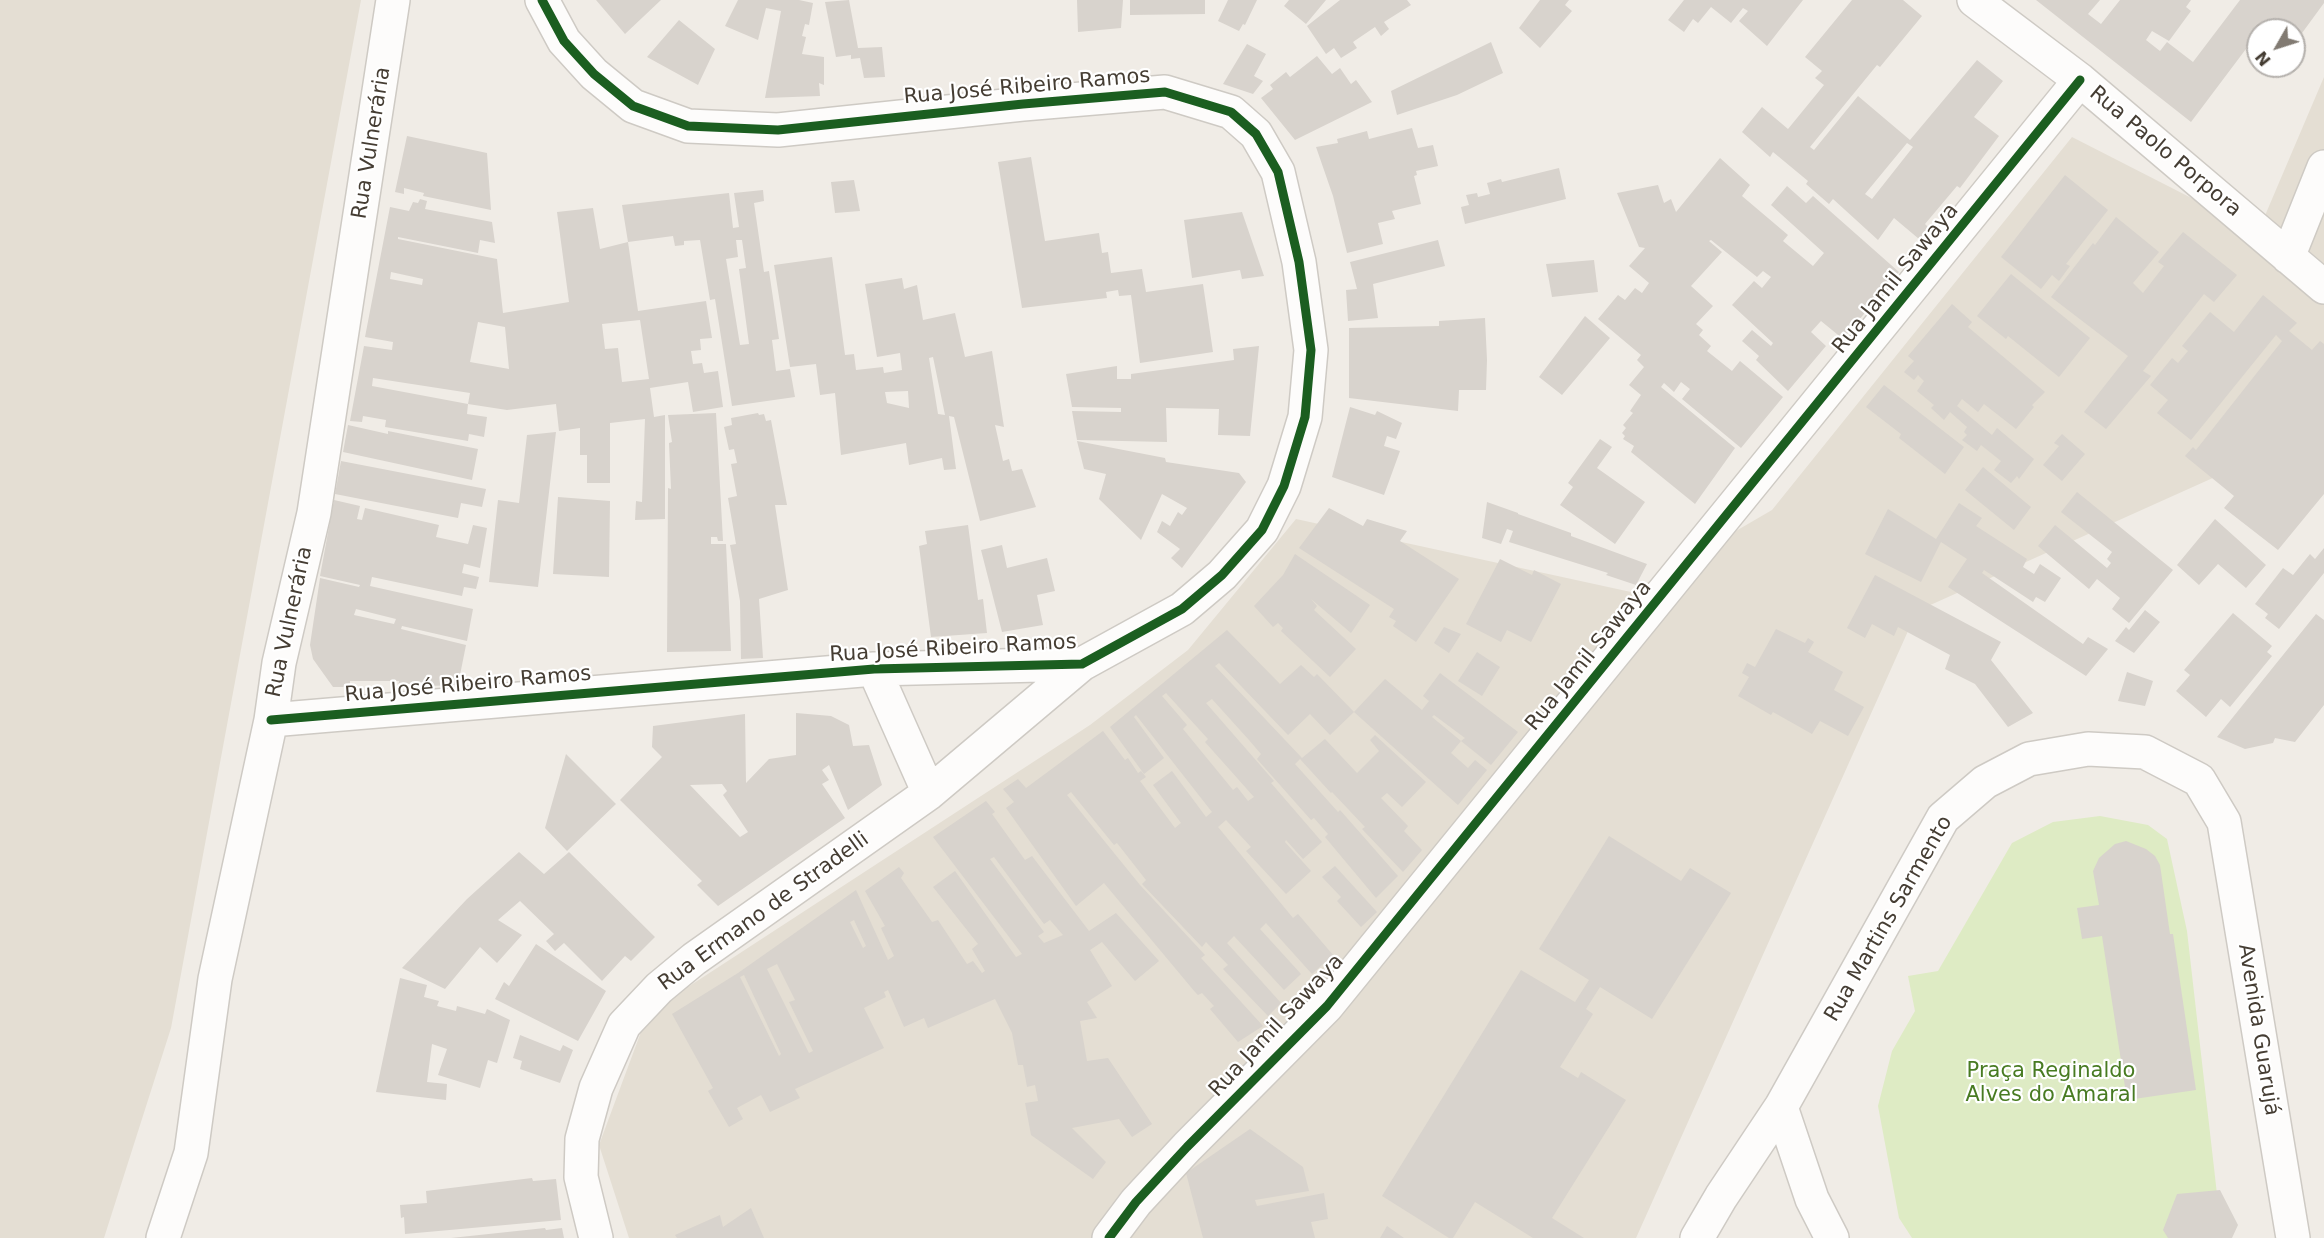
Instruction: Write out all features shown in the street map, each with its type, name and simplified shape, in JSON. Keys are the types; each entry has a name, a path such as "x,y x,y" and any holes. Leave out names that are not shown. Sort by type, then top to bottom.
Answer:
{"street":[{"name":"Rua Vulnerária","path":"163,1238 191,1153 214,979 271,720 279,663 314,513 393,0"},
{"name":"Rua José Ribeiro Ramos","path":"271,720 874,669 1082,664 1182,609 1222,575 1262,530 1284,486 1305,417 1311,350 1299,262 1278,172 1256,134 1231,112 1165,92 1023,104 778,130 688,126 633,105 594,74 564,41 542,0"},
{"name":"Rua Paolo Porpora","path":"1974,0 2080,80 2324,287"},
{"name":"Rua Jamil Sawaya","path":"1108,1238 1136,1202 1187,1147 1327,1006 2080,80"},
{"path":"2288,257 2324,167"},
{"name":"Rua Ermano de Stradelli","path":"596,1238 581,1177 582,1139 596,1088 624,1025 659,988 694,959 928,793 1082,664"},
{"name":"Rua José Ribeiro Ramos","path":"874,669 928,793"},
{"name":"Rua Martins Sarmento","path":"1697,1238 1721,1197 1781,1107 1943,818 1985,782 2029,759 2088,749 2145,752 2199,780 2224,822"},
{"name":"Avenida Guarujá","path":"2224,822 2293,1238"},
{"path":"1781,1107 1812,1199 1832,1238"}],"shaded area":[{"path":"0,0 361,0 171,1028 104,1238 0,1238"},
{"path":"2324,77 2324,428 1917,611 1636,1238 629,1238 599,1145 648,1013 1090,725 1188,650 1296,519 1631,592 1772,510 2072,137 2258,232"}],"green space":[{"name":"Praça Reginaldo Alves do Amaral","path":"2100,816 2148,825 2167,839 2187,931 2222,1238 1912,1238 1899,1218 1878,1106 1892,1051 1915,1011 1908,976 1938,971 2012,843 2053,822"}],"building":[{"path":"596,0 661,0 625,34"},
{"path":"738,0 799,0 813,3 809,25 805,24 802,36 806,37 802,54 824,57 824,85 819,83 820,96 765,98 781,11 766,8 758,40 725,26"},
{"path":"849,0 858,48 882,47 885,77 864,78 860,58 851,59 851,55 836,57 825,2"},
{"path":"1077,0 1123,0 1121,28 1078,32"},
{"path":"1130,0 1205,0 1205,14 1130,15"},
{"path":"1228,0 1257,0 1245,25 1243,24 1239,31 1218,21"},
{"path":"1289,0 1326,0 1306,24 1284,6"},
{"path":"1340,0 1407,0 1411,5 1384,22 1389,29 1381,36 1375,27 1353,42 1357,48 1341,58 1334,48 1326,54 1307,26"},
{"path":"1540,0 1569,0 1565,5 1572,11 1540,48 1519,28"},
{"path":"1684,0 1803,0 1767,46 1739,21 1748,11 1743,8 1731,23 1711,7 1698,23 1693,19 1684,32 1668,20"},
{"path":"1852,0 1903,0 1922,16 1880,67 1877,65 1810,147 1814,150 1858,96 1910,140 1977,60 2003,81 1974,117 1999,136 1960,188 1957,186 1925,224 1929,228 1919,239 1894,218 1878,240 1833,199 1829,204 1806,184 1808,181 1773,152 1770,157 1742,132 1762,107 1788,129 1824,85 1815,78 1822,71 1805,57","holes":["1907,143 1913,147 1872,199 1865,194"]},
{"path":"2036,0 2100,0 2088,14 2101,24 2120,0 2191,0 2186,7 2191,11 2169,41 2152,31 2146,40 2160,51 2167,42 2193,62 2240,0 2324,0 2306,28 2306,18 2246,18 2246,49 2191,122"},
{"path":"679,20 715,49 698,85 647,57"},
{"path":"1491,42 1503,73 1457,95 1397,115 1391,91"},
{"path":"1247,44 1266,54 1254,76 1263,81 1253,94 1223,84"},
{"path":"1317,56 1332,74 1340,68 1351,84 1356,80 1372,102 1295,140 1261,98 1273,89 1270,85 1286,72 1290,77"},
{"path":"1412,128 1418,148 1433,145 1438,166 1416,171 1417,175 1414,176 1421,204 1392,211 1395,219 1378,223 1383,244 1347,253 1333,196 1316,147 1338,143 1337,139 1367,131 1369,139"},
{"path":"407,136 487,153 491,210 423,196 424,193 404,188 404,194 395,192"},
{"path":"1031,157 1045,241 1099,233 1102,253 1108,252 1111,273 1142,269 1146,292 1203,284 1213,352 1140,363 1131,295 1119,296 1118,290 1106,292 1107,298 1022,308 998,162"},
{"path":"1720,158 1750,185 1742,196 1788,235 1783,241 1813,266 1824,253 1771,205 1787,186 1806,203 1813,196 1899,272 1843,339 1821,321 1811,332 1826,346 1788,391 1756,360 1759,356 1742,341 1752,330 1771,346 1773,343 1732,305 1754,281 1762,288 1771,277 1763,271 1757,277 1711,240 1709,241 1722,252 1691,286 1713,306 1696,324 1703,330 1699,335 1711,346 1707,351 1732,371 1740,361 1783,397 1741,448 1682,399 1690,389 1681,382 1674,392 1664,383 1661,387 1735,448 1695,504 1631,452 1634,446 1623,439 1625,436 1622,433 1626,428 1623,425 1633,413 1630,411 1641,395 1629,385 1644,367 1637,360 1641,355 1598,319 1618,295 1625,300 1635,288 1642,293 1649,283 1629,266 1645,248 1639,247 1617,193 1658,185 1664,203 1671,199 1676,212"},
{"path":"1559,168 1566,199 1465,224 1461,207 1469,205 1466,195 1477,193 1478,197 1490,194 1487,183 1501,179 1502,182"},
{"path":"2065,175 2108,210 2066,264 2070,266 2059,281 2052,275 2041,289 2001,257"},
{"path":"854,180 860,211 835,213 831,182"},
{"path":"763,190 764,201 754,203 764,272 769,271 779,339 772,340 776,371 790,369 795,397 732,406 715,299 710,300 700,240 684,241 684,245 675,246 673,236 628,242 622,205 729,193 733,228 739,227 734,193","holes":["736,240 742,240 746,268 739,269 749,344 740,345 726,259 738,257"]},
{"path":"420,199 427,201 425,209 492,222 495,243 480,240 478,253 398,237 398,239 497,259 503,313 569,302 557,212 593,208 600,249 628,242 638,311 706,301 712,338 700,339 701,350 691,351 693,364 702,363 704,373 718,371 723,407 693,412 688,382 650,388 654,417 665,415 665,519 635,520 636,501 642,502 645,419 610,423 610,483 587,483 587,455 580,455 580,428 559,431 556,404 507,410 468,404 467,414 487,417 484,437 469,434 468,441 385,427 386,420 363,416 362,422 350,421 364,346 392,350 393,342 365,337 390,207 409,211 413,202 418,203","holes":["391,272 423,279 422,285 390,279","640,320 649,379 622,382 618,348 605,349 602,324","478,322 505,327 509,369 470,362","373,378 470,393 468,404 372,386"]},
{"path":"1242,212 1264,276 1242,279 1240,270 1192,278 1184,220"},
{"path":"2116,217 2159,252 2133,283 2143,293 2164,266 2158,262 2183,232 2237,275 2214,302 2204,294 2143,371 2151,376 2106,429 2084,412 2128,356 2051,297"},
{"path":"1438,240 1445,266 1373,284 1378,318 1348,321 1346,290 1357,289 1350,262"},
{"path":"832,257 845,355 854,354 856,370 883,367 884,373 902,370 900,353 877,357 865,284 902,278 904,289 917,285 923,320 955,313 965,357 992,351 1004,427 995,425 1003,461 1009,459 1012,471 1022,469 1036,507 980,521 954,417 949,416 956,469 944,470 942,458 909,465 906,443 841,455 835,393 820,395 816,364 790,367 774,265","holes":["933,357 945,415 938,414 929,358","908,391 909,408 887,403 885,392"]},
{"path":"1594,260 1598,292 1552,297 1546,264"},
{"path":"2011,274 2090,338 2059,377 2008,336 2006,339 1977,316"},
{"path":"2263,295 2297,323 2289,331 2312,350 2320,341 2324,344 2324,494 2278,550 2224,508 2234,496 2185,456 2193,447 2196,450 2282,341 2276,335 2191,440 2157,413 2168,400 2150,385 2172,358 2178,363 2188,351 2182,346 2210,312 2234,332"},
{"path":"1952,304 1972,322 1968,327 2045,392 2032,405 2034,407 2016,429 1984,404 1978,412 1962,399 1957,406 1992,435 1997,428 2034,459 2019,479 2017,476 2011,483 1994,470 2001,461 1981,445 1977,451 1962,440 1967,435 1964,432 1967,427 1950,412 1944,420 1931,408 1934,405 1917,391 1924,381 1918,375 1914,380 1904,372 1914,361 1908,356"},
{"path":"1585,316 1610,338 1562,395 1539,377"},
{"path":"1485,318 1486,390 1459,390 1458,411 1349,398 1349,328 1439,326 1439,321"},
{"path":"1259,346 1250,436 1218,435 1219,409 1166,408 1167,442 1077,440 1072,411 1121,412 1121,408 1072,407 1066,374 1117,366 1117,379 1131,379 1131,374 1234,360 1233,349"},
{"path":"1884,385 1964,447 1945,474 1899,438 1901,434 1866,407"},
{"path":"1350,407 1375,415 1377,411 1402,423 1396,439 1387,436 1384,446 1400,451 1384,495 1332,477"},
{"path":"716,413 723,541 718,541 717,537 711,537 711,544 726,544 731,651 667,652 668,488 671,489 669,443 672,442 668,415"},
{"path":"758,413 759,415 764,414 766,421 771,420 787,505 775,505 788,590 759,599 763,658 741,659 740,601 730,545 736,544 728,498 737,496 731,464 737,463 734,449 729,450 724,427 732,425 731,418"},
{"path":"348,425 478,449 472,480 343,452"},
{"path":"556,432 538,587 489,582 498,500 519,503 527,435"},
{"path":"2062,434 2085,454 2062,481 2043,465 2059,446 2054,443"},
{"path":"1600,439 1612,447 1597,468 1645,502 1615,544 1560,505 1573,487 1568,483"},
{"path":"1077,441 1165,458 1166,462 1239,473 1246,482 1182,568 1171,558 1180,549 1157,532 1162,521 1170,526 1178,512 1182,515 1187,508 1162,494 1141,540 1099,499 1106,474 1084,469"},
{"path":"341,461 486,489 482,507 461,503 458,518 335,494"},
{"path":"1983,467 2031,507 2014,530 1965,490"},
{"path":"2077,492 2173,570 2129,623 2112,609 2120,598 2097,579 2089,589 2038,546 2055,525 2107,568 2111,563 2107,559 2112,552 2061,512"},
{"path":"558,497 610,501 609,577 553,574"},
{"path":"334,500 360,506 357,519 362,520 365,508 439,525 436,537 468,544 473,525 487,528 480,568 464,564 462,573 479,577 476,589 464,587 462,596 372,577 370,586 473,609 467,641 402,626 401,629 466,645 458,685 398,687 399,681 350,681 350,687 333,687 313,659 310,645 320,578 359,587 360,585 320,576","holes":["356,609 396,619 394,624 354,615"]},
{"path":"1487,502 1647,564 1636,585 1606,575 1608,573 1509,542 1513,531 1507,529 1501,544 1482,538"},
{"path":"1959,503 1982,518 1976,526 2027,559 2023,567 2034,574 2040,564 2061,578 2045,602 2036,597 2033,602 1984,570 1982,573 2083,644 2088,637 2108,649 2086,676 1948,587 1967,559 1941,542 1921,582 1865,554 1888,509 1936,539"},
{"path":"1329,508 1363,526 1367,519 1407,531 1400,541 1459,579 1416,642 1393,626 1396,621 1389,617 1394,609 1299,548"},
{"path":"2215,519 2266,565 2246,588 2218,564 2199,585 2177,565"},
{"path":"968,525 978,600 983,599 987,633 931,637 919,546 927,544 925,531"},
{"path":"1002,545 1007,568 1047,558 1055,591 1037,595 1043,625 1002,632 981,550"},
{"path":"2324,548 2324,573 2279,629 2265,618 2268,614 2255,604 2283,568 2293,575 2310,554 2315,559"},
{"path":"1295,554 1370,605 1351,633 1311,599 1317,606 1314,610 1356,649 1330,677 1281,631 1283,628 1278,623 1273,627 1254,606 1283,575"},
{"path":"1500,559 1532,575 1534,570 1561,584 1531,642 1507,630 1501,642 1466,624"},
{"path":"1875,575 2001,642 1991,660 2033,713 2008,727 1975,684 1945,669 1950,655 1898,627 1894,636 1872,624 1865,638 1847,628"},
{"path":"2145,610 2160,622 2134,653 2115,641 2126,627 2129,630"},
{"path":"2233,613 2272,646 2267,652 2272,656 2230,707 2221,699 2206,717 2176,691 2190,675 2184,670"},
{"path":"2316,614 2324,620 2324,705 2295,742 2275,738 2273,743 2245,749 2217,737"},
{"path":"1444,627 1461,634 1449,653 1434,643"},
{"path":"1776,629 1805,643 1808,638 1814,642 1808,652 1843,672 1834,690 1864,707 1848,736 1820,721 1812,734 1773,712 1771,715 1738,696 1749,677 1742,673 1747,663 1755,667"},
{"path":"1227,630 1280,684 1301,665 1314,677 1317,674 1354,712 1330,735 1310,714 1288,735 1219,663 1215,666 1302,758 1325,739 1357,773 1379,751 1370,740 1375,735 1426,782 1402,807 1387,793 1381,798 1408,826 1404,831 1422,850 1403,872 1362,829 1365,827 1300,759 1295,764 1338,812 1340,810 1398,876 1376,898 1325,837 1328,834 1314,818 1311,820 1257,759 1261,754 1249,740 1212,699 1206,703 1274,781 1271,783 1322,842 1303,859 1286,840 1285,842 1311,871 1286,894 1246,851 1251,847 1226,820 1218,827 1293,918 1298,914 1333,955 1312,974 1266,923 1260,929 1301,974 1284,990 1234,936 1227,943 1281,1003 1268,1016 1223,969 1228,965 1206,942 1202,947 1142,884 1146,880 1117,843 1114,845 1071,792 1067,795 1140,885 1205,955 1201,958 1263,1026 1238,1042 1210,1009 1214,1006 1202,993 1198,995 1195,992 1104,883 1076,906 1006,808 1014,802 1003,789 1018,779 1026,788 1103,731 1125,760 1128,758 1138,773 1141,771 1146,777 1140,781 1175,828 1181,823 1153,785 1172,771 1206,817 1212,812 1136,715 1134,717 1164,758 1144,774 1110,727","holes":["1166,693 1208,739 1205,742 1254,797 1248,801 1237,787 1233,790 1183,729 1187,725 1162,696"]},
{"path":"1477,652 1500,667 1482,696 1458,681"},
{"path":"2127,672 2153,681 2145,706 2118,701"},
{"path":"1440,673 1518,732 1491,765 1461,741 1451,753 1468,768 1475,760 1487,770 1458,805 1354,712 1385,679 1422,710 1429,701 1423,696","holes":["1434,715 1465,738 1461,741 1432,717"]},
{"path":"796,713 831,716 849,725 853,746 869,745 882,785 848,810 829,765 822,770 829,780 822,784 845,818 718,906 697,885 702,881 620,800 662,757 652,747 653,726 745,714 746,783 769,759 796,755","holes":["722,784 727,791 723,795 748,832 740,837 690,785"]},
{"path":"566,754 616,804 567,851 545,828"},
{"path":"986,801 995,812 992,814 1025,860 1032,856 1089,931 1116,913 1159,961 1135,981 1102,942 1090,950 1112,986 1087,1002 1097,1018 1080,1021 1087,1061 1108,1058 1152,1124 1132,1137 1119,1119 1072,1128 1106,1162 1093,1179 1031,1135 1025,1103 1038,1101 1035,1085 1027,1087 1023,1065 1018,1065 1012,1033 995,999 928,1028 924,1018 904,1027 888,990 884,992 886,997 864,1008 884,1048 795,1089 800,1098 770,1112 761,1095 737,1108 743,1119 729,1127 708,1091 713,1088 672,1014 738,973 856,890 888,960 894,956 881,928 885,926 865,891 899,867 904,873 901,878 932,922 938,920 967,964 973,961 982,973 985,971 972,949 978,944 933,887 955,871 1016,957 1022,954 933,837","holes":["994,857 1044,924 1050,920 1063,935 1044,943 1038,936 1044,932 990,859","854,920 866,946 863,948 850,922","777,964 795,1000 789,1002 813,1051 809,1053 767,969","744,975 781,1054 779,1056 740,977"]},
{"path":"1609,836 1681,881 1690,868 1731,893 1652,1019 1600,987 1586,1009 1593,1014 1560,1067 1578,1078 1581,1072 1626,1100 1552,1218 1584,1238 1533,1238 1475,1202 1453,1238 1449,1238 1382,1196 1521,970 1575,1002 1589,980 1539,949"},
{"path":"2126,841 2146,849 2155,856 2160,865 2170,934 2173,934 2196,1090 2127,1100 2102,936 2082,939 2077,908 2099,905 2093,871 2099,858 2115,844"},
{"path":"519,852 544,874 569,852 655,937 631,961 625,956 602,981 564,943 555,951 546,941 554,934 520,901 498,920 522,935 497,963 480,947 445,989 402,968 467,899"},
{"path":"1335,866 1377,912 1361,927 1337,901 1341,897 1322,877"},
{"path":"536,944 606,991 578,1041 495,999 504,982 509,986"},
{"path":"400,978 427,985 424,997 439,1001 437,1006 456,1011 457,1006 485,1014 487,1009 510,1020 497,1063 488,1060 480,1088 438,1075 447,1049 432,1044 427,1082 447,1084 446,1100 376,1092"},
{"path":"520,1035 560,1051 563,1045 573,1050 560,1083 520,1069 522,1061 513,1058"},
{"path":"1250,1129 1303,1167 1309,1191 1255,1200 1257,1206 1324,1193 1328,1219 1311,1222 1315,1238 1203,1238 1186,1173"},
{"path":"532,1178 533,1181 556,1179 561,1220 405,1234 404,1217 401,1218 400,1205 427,1203 426,1191"},
{"path":"2220,1190 2238,1225 2232,1238 2168,1238 2163,1230 2177,1194"},
{"path":"751,1208 764,1238 677,1238 675,1235 720,1215 723,1227"},
{"path":"1387,1226 1404,1238 1380,1238"},
{"path":"545,1228 546,1230 562,1228 564,1238 451,1238"}],"cycle path":[{"path":"271,720 874,669 1082,664 1182,609 1222,575 1262,530 1284,486 1305,417 1311,350 1299,262 1278,172 1256,134 1231,112 1165,92 1023,104 778,130 688,126 633,106 594,74 564,41 542,0"},
{"path":"1109,1238 1136,1202 1187,1147 1327,1006 2080,80"}]}
